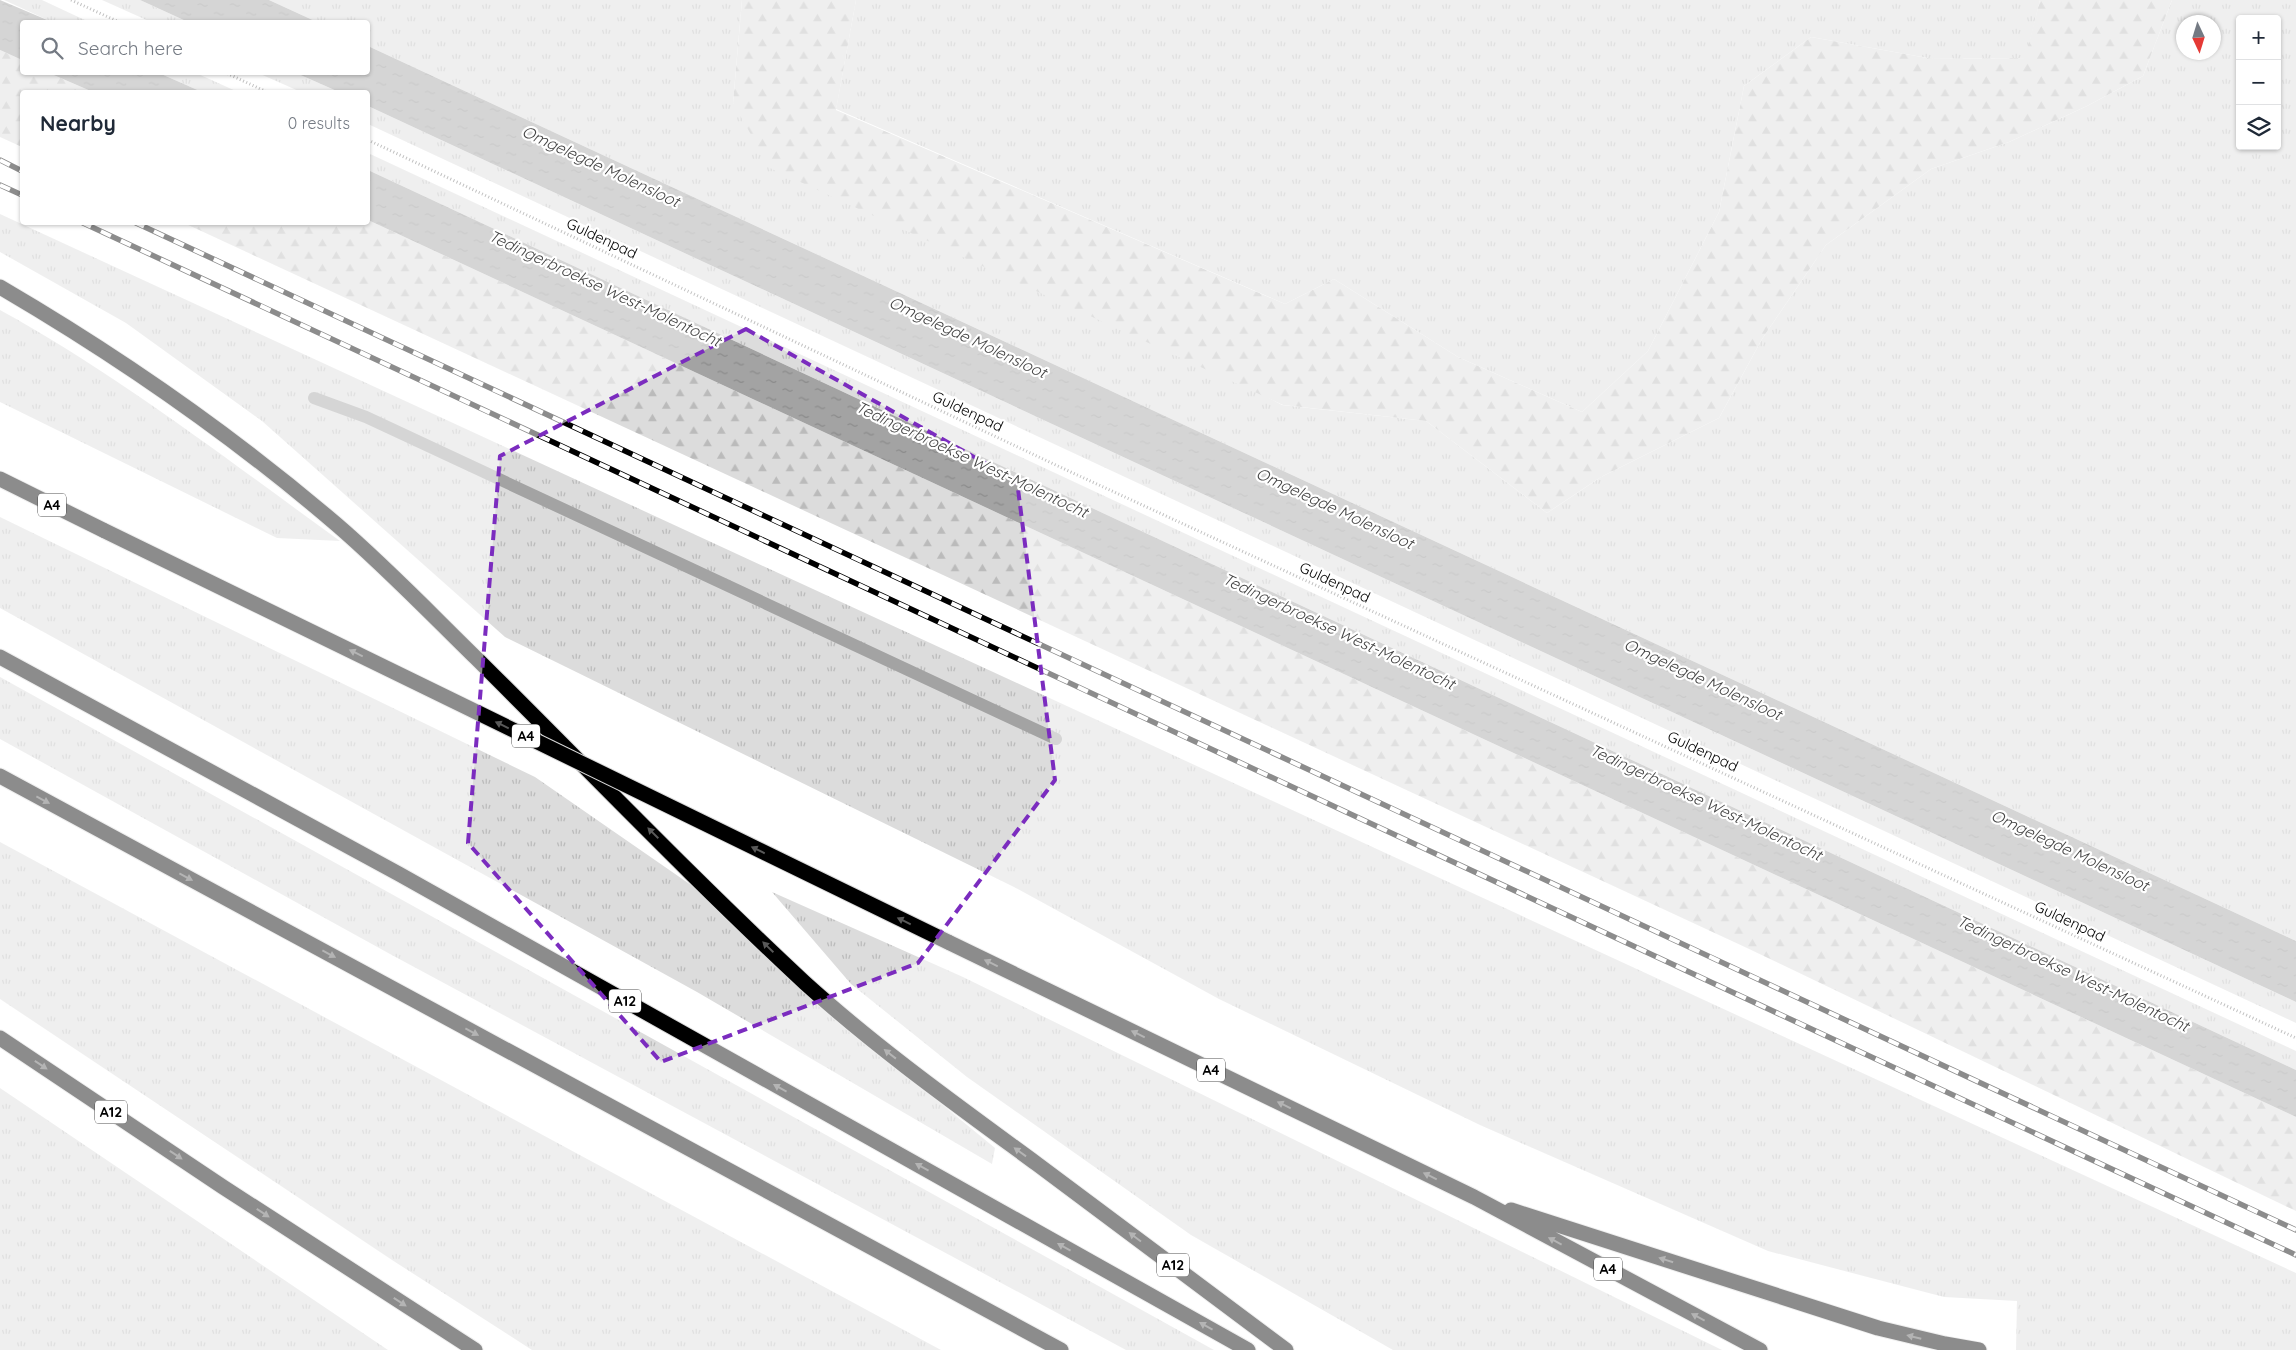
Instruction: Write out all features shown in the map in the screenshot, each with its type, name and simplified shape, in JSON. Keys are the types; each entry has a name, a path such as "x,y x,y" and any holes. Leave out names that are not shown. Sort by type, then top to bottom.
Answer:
{"highway":[{"name":"A12","path":"0,287 42,312 215,427 338,525 399,581 744,924 855,1026 960,1108 1286,1350"},
{"name":"A4","path":"0,479 1474,1197 1760,1350"},
{"name":"A12","path":"0,657 399,874 1248,1350"},
{"path":"0,776 1061,1350"},
{"name":"A12","path":"0,1038 231,1192 475,1350"},
{"name":"A4","path":"1474,1197 1870,1326 1979,1350"}],"path":[{"path":"71,0 115,20"},
{"path":"230,75 263,90"},
{"name":"Guldenpad","path":"370,141 1060,467 2296,1038"}],"highlighted area":[{"path":"746,329 1017,481 1055,780 918,963 661,1062 468,843 500,456"}],"green space":[{"path":"4,0 42,0 85,20 48,20"},
{"path":"102,0 140,0 184,20 147,20"},
{"path":"269,0 742,0 733,103 1282,405 1426,421 1547,513 1601,477 1719,418 1762,339 1826,245 1931,169 2009,142 2087,106 2143,76 2172,0 2296,0 2296,941 370,47 370,20 313,20"},
{"path":"742,0 856,0 836,110 1285,304 1334,279 1458,357 1582,412 1648,351 1719,212 1744,86 1811,37 1933,59 2025,58 2040,0 2172,0 2143,76 2087,106 2009,142 1931,169 1826,245 1762,339 1719,418 1601,477 1547,513 1426,421 1283,405 770,168 733,103"},
{"path":"856,0 2040,0 2026,58 1933,59 1811,37 1744,86 1719,212 1648,351 1582,412 1458,357 1334,279 1285,304 836,109"},
{"path":"0,50 20,59 20,75 54,75 88,90 20,90 20,146 0,137"},
{"path":"164,75 200,75 234,90 197,90"},
{"path":"263,75 301,75 334,90 296,90"},
{"path":"370,107 2296,1002 2296,1023 370,125"},
{"path":"370,154 2296,1051 2296,1070 370,171"},
{"path":"0,214 20,223 20,225 24,225 2296,1273 2296,1350 2016,1350 2017,1301 1944,1297 1768,1251 1480,1125 1219,999 1014,887 505,637 262,421 126,323 0,252"},
{"path":"370,221 2296,1117 2296,1211 1747,948 188,225 370,225"},
{"path":"0,310 45,336 131,391 340,541 277,538 0,402"},
{"path":"0,517 535,777 730,912 854,1032 995,1148 992,1164 697,992 0,608"},
{"path":"0,677 1214,1350 1126,1350 390,954 0,739"},
{"path":"0,842 941,1350 532,1350 392,1260 0,999"},
{"path":"772,892 963,977 1722,1350 1393,1350 1191,1235 967,1077 851,984"},
{"path":"0,1088 388,1350 0,1350"}],"water":[{"path":"0,0 47,20 20,20 20,59 0,50"},
{"path":"140,0 269,0 313,20 184,20"},
{"name":"Omgelegde Molensloot","path":"370,47 2296,941 2296,1002 370,107 370,90 334,90 301,75 370,75"},
{"path":"54,75 164,75 197,90 88,90"},
{"name":"Tedingerbroekse West-Molentocht","path":"370,171 2296,1070 2296,1117 370,221"}],"waterway":[{"path":"314,398 366,417 1056,739"}],"railway":[{"path":"0,160 20,170"},
{"path":"0,185 20,194"},
{"path":"87,225 2296,1255"},
{"path":"140,225 2296,1230"}]}
